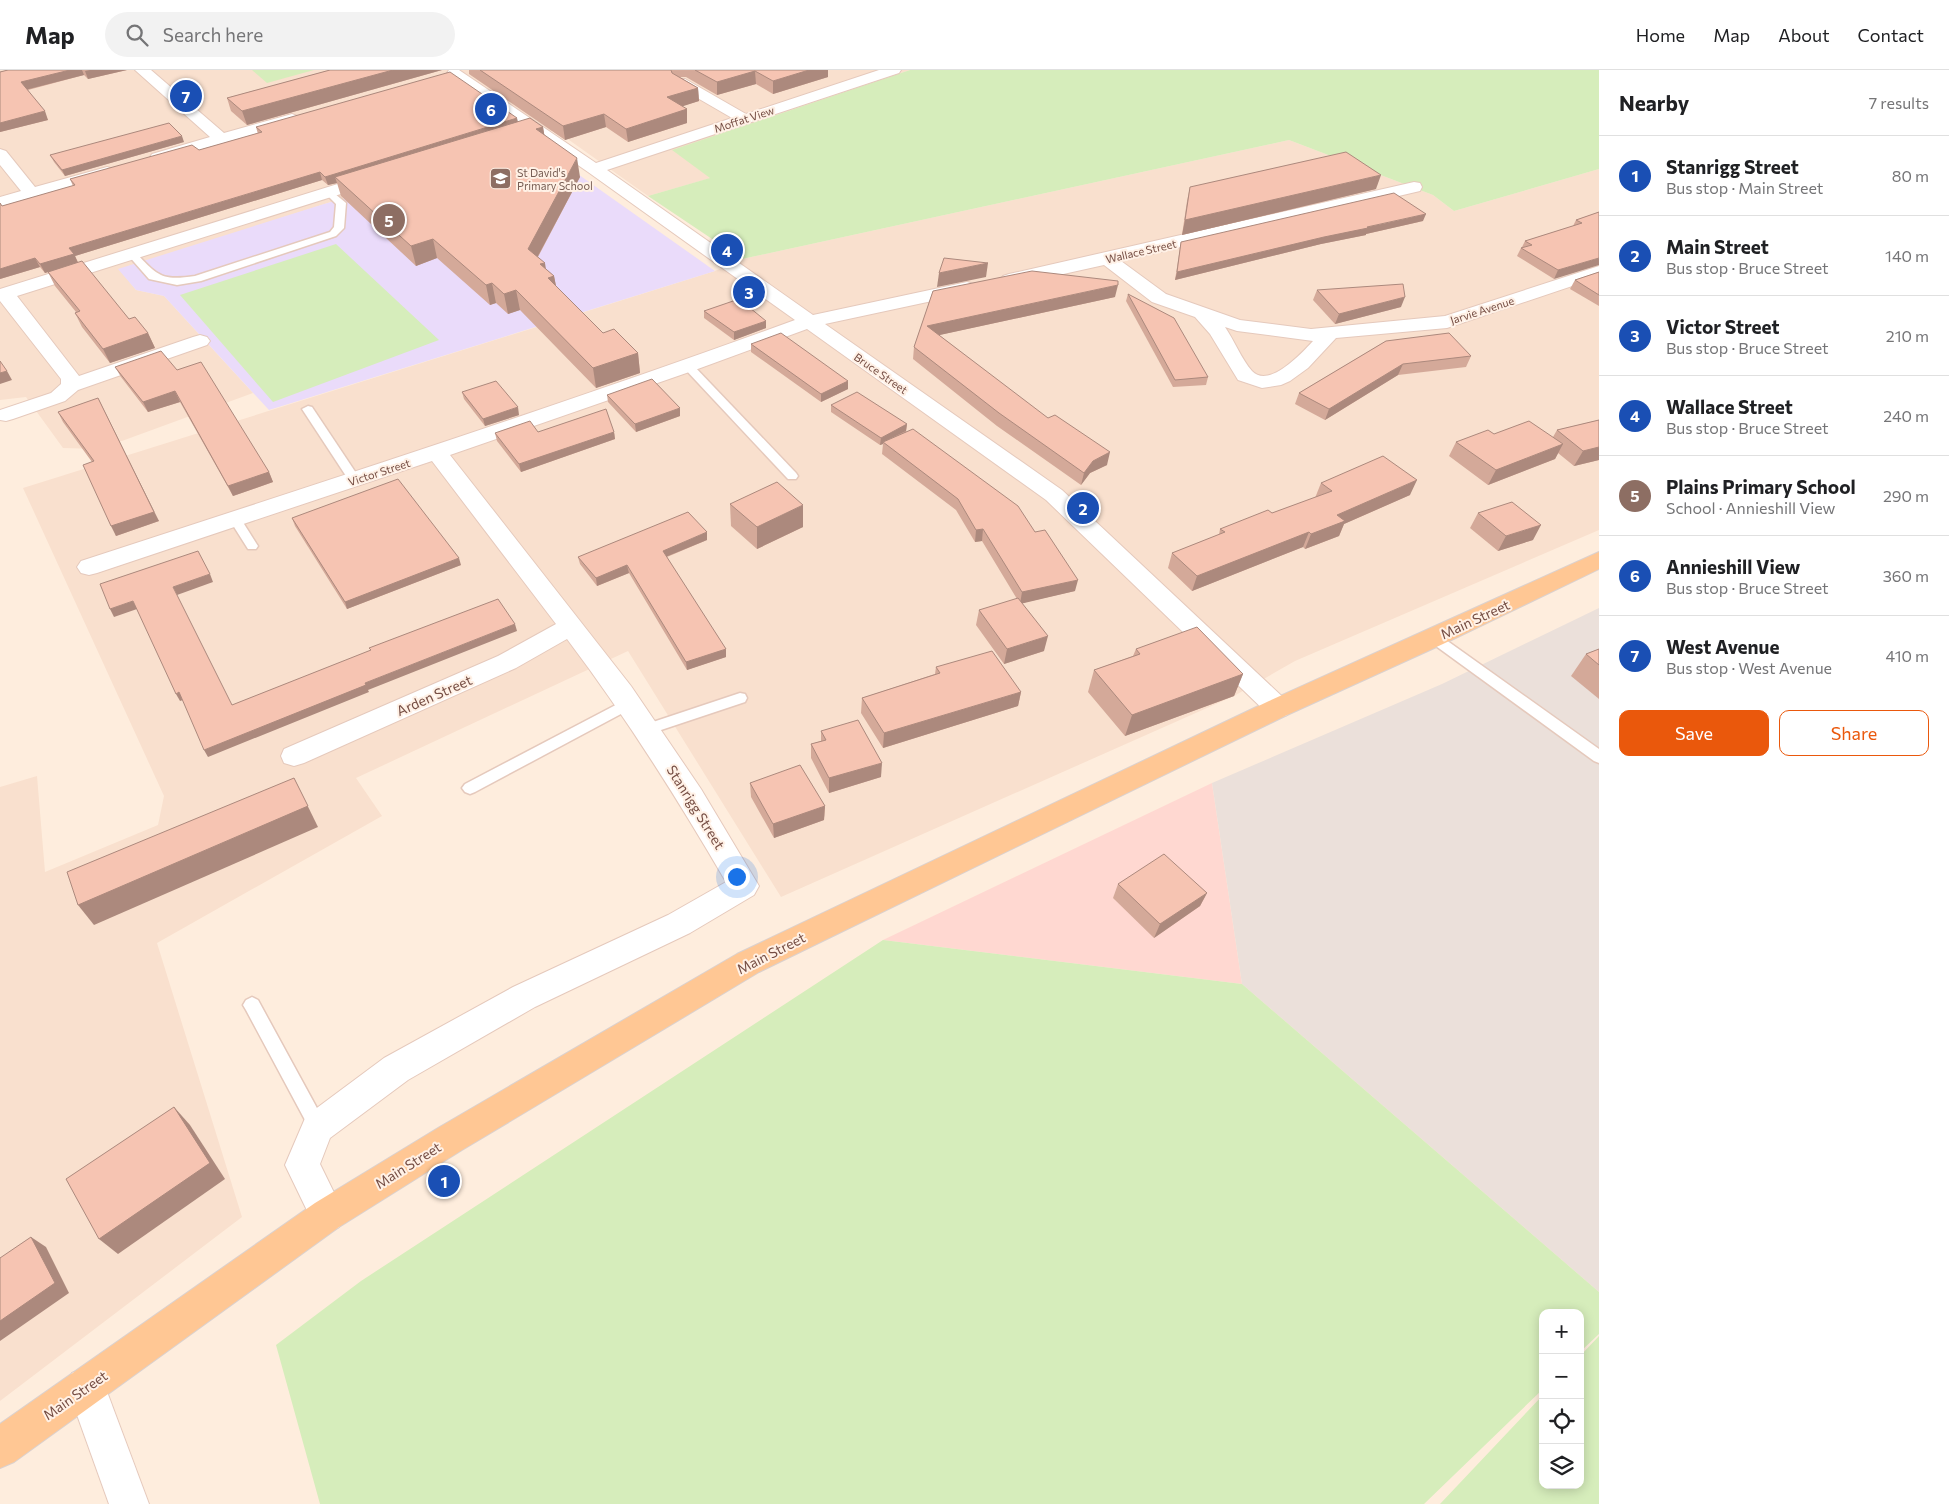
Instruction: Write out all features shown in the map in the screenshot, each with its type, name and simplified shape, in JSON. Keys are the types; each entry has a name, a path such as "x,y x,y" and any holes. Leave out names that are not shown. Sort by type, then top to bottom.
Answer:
{"main road":[{"name":"Main Street","path":"0,1448 327,1215 450,1139 748,963 1278,708 1434,638 1599,560"}],"street":[{"path":"142,70 221,139"},
{"name":"Moffat View","path":"594,168 885,71"},
{"name":"Bruce Street","path":"451,74 526,130 594,168 808,322 1054,495 1278,708"},
{"path":"680,82 744,119"},
{"path":"145,161 305,115"},
{"path":"0,154 31,193"},
{"path":"0,202 126,166"},
{"path":"71,386 71,378 3,294 385,174"},
{"name":"Wallace Street","path":"808,322 1107,259 1414,187"},
{"name":"Jarvie Avenue","path":"1107,259 1159,298 1237,325 1311,335 1447,322 1599,271"},
{"name":"Jarvie Avenue","path":"1202,313 1218,331 1245,376 1264,382 1282,378 1307,360 1330,333"},
{"name":"Victor Street","path":"89,567 437,452 688,366 808,322"},
{"path":"2,419 58,397 71,386 200,341"},
{"name":"Stanrigg Street","path":"318,1127 405,1064 524,997 679,924 744,886 691,797 629,703 437,452"},
{"name":"Arden Street","path":"294,756 507,662 570,627"},
{"path":"318,1127 302,1165 327,1215"},
{"path":"86,1387 129,1504"}],"lane":[{"path":"132,254 153,277 177,282 197,279 333,234 339,228 341,203 329,192"},
{"path":"688,366 792,476"},
{"path":"308,409 354,480"},
{"path":"235,519 252,546"},
{"path":"1434,638 1599,757"},
{"path":"646,730 740,698"},
{"path":"470,788 629,703"},
{"path":"252,1005 318,1127"}],"shaded area":[{"path":"0,70 910,70 673,150 711,178 648,196 555,130 120,270 136,290 164,296 253,393 100,449 63,448 26,397 0,400"},
{"path":"1289,140 1433,195 1454,211 1599,169 1599,530 1295,661 1234,696 781,897 628,651 356,778 382,816 157,943 242,1217 0,1401 0,787 37,776 45,872 158,825 164,796 23,488 715,271 742,259"},
{"path":"524,148 541,148 715,271 269,410 164,296 136,290 118,269 324,204"},
{"path":"1599,608 1599,1292 1242,984 1212,783 1442,684"},
{"path":"1212,783 1242,984 883,940"}],"green space":[{"path":"252,70 314,70 267,83"},
{"path":"910,70 1599,70 1599,169 1454,211 1433,195 1289,140 742,259 648,196 710,178 672,150"},
{"path":"336,244 439,340 273,402 180,295"},
{"path":"883,940 1242,984 1599,1292 1599,1334 1584,1348 1584,1309 1539,1309 1539,1393 1424,1504 320,1504 276,1345 361,1281"},
{"path":"1599,1336 1599,1504 1440,1504 1539,1399 1539,1489 1584,1489 1584,1352"}],"building":[{"path":"8,70 70,70 21,82 45,111 0,123 0,72"},
{"path":"330,70 393,70 242,111 227,98"},
{"path":"480,70 671,70 672,73 698,88 667,97 687,109 626,129 604,114 563,126"},
{"path":"695,70 809,70 773,81 755,71 717,82"},
{"path":"450,72 517,118 325,177 320,172 69,248 74,254 40,264 35,258 0,269 0,203 2,206 75,185 70,179 192,145 199,150 262,132 256,127"},
{"path":"530,118 543,127 536,129 577,158 528,249 545,263 540,264 554,276 548,278 603,333 614,329 638,353 593,368 516,290 504,294 492,283 486,285 433,239 411,246 335,177"},
{"path":"169,123 182,136 62,170 50,155"},
{"path":"1346,152 1381,175 1185,220 1190,187"},
{"path":"1394,193 1426,214 1177,272 1181,242"},
{"path":"1599,212 1599,258 1558,270 1521,248 1532,245 1525,241 1582,223 1576,220"},
{"path":"944,258 988,263 939,273"},
{"path":"82,261 129,319 135,317 148,333 103,349 75,313 80,311 48,272"},
{"path":"1032,271 1118,281 1118,285 927,326 1048,418 1055,415 1110,452 1093,461 1084,473 999,413 914,347 933,291"},
{"path":"1599,272 1599,295 1575,280"},
{"path":"1403,284 1405,297 1339,314 1317,290"},
{"path":"1128,294 1174,318 1208,377 1175,380"},
{"path":"739,299 766,321 734,332 704,311"},
{"path":"781,333 848,381 821,394 751,344"},
{"path":"1449,333 1471,356 1403,364 1329,409 1299,393 1386,341"},
{"path":"161,351 177,370 201,362 269,472 228,486 175,391 143,402 115,367"},
{"path":"0,361 7,371 0,373"},
{"path":"652,379 680,408 635,424 607,395"},
{"path":"496,381 518,407 483,419 462,392"},
{"path":"857,392 907,424 881,438 831,405"},
{"path":"98,398 154,512 111,526 83,465 94,461 58,412"},
{"path":"606,409 614,432 519,464 495,433 530,421 538,432"},
{"path":"1599,420 1599,447 1583,451 1557,430"},
{"path":"1529,421 1563,444 1496,470 1456,442 1488,430 1494,434"},
{"path":"913,429 1018,506 1035,532 1045,530 1078,580 1022,592 983,529 976,530 958,499 883,442"},
{"path":"1383,456 1417,480 1337,515 1345,521 1311,534 1309,532 1197,576 1172,553 1225,532 1220,529 1268,510 1272,513 1332,491 1321,483"},
{"path":"398,479 459,558 345,602 292,518"},
{"path":"777,482 803,505 757,527 730,504"},
{"path":"1512,502 1541,525 1506,536 1478,513"},
{"path":"688,512 707,532 663,551 726,649 686,662 627,565 596,578 578,557"},
{"path":"198,551 210,574 173,587 232,705 371,650 369,648 498,599 515,624 365,683 366,685 204,750 179,692 176,694 133,601 110,609 100,584"},
{"path":"1018,598 1048,636 1007,649 979,610"},
{"path":"1197,627 1243,674 1132,715 1094,670 1140,654 1136,649"},
{"path":"1599,649 1599,665 1586,654"},
{"path":"992,651 1021,692 884,733 862,698 940,673 936,667"},
{"path":"858,720 882,763 829,778 811,744 826,740 821,731"},
{"path":"800,765 825,806 773,824 750,783"},
{"path":"294,778 308,806 78,905 67,872"},
{"path":"1164,854 1207,893 1160,924 1118,884"},
{"path":"174,1107 210,1163 99,1239 66,1179"},
{"path":"31,1237 55,1283 0,1321 0,1258"}],"place":[{"name":"West Avenue","path":"186,96"},
{"name":"Annieshill View","path":"491,109"},
{"name":"St David's Primary School","path":"501,178"},
{"name":"Plains Primary School","path":"389,220"},
{"name":"Wallace Street","path":"727,250"},
{"name":"Victor Street","path":"749,292"},
{"name":"Main Street","path":"1083,508"},
{"name":"Stanrigg Street","path":"444,1181"}]}
